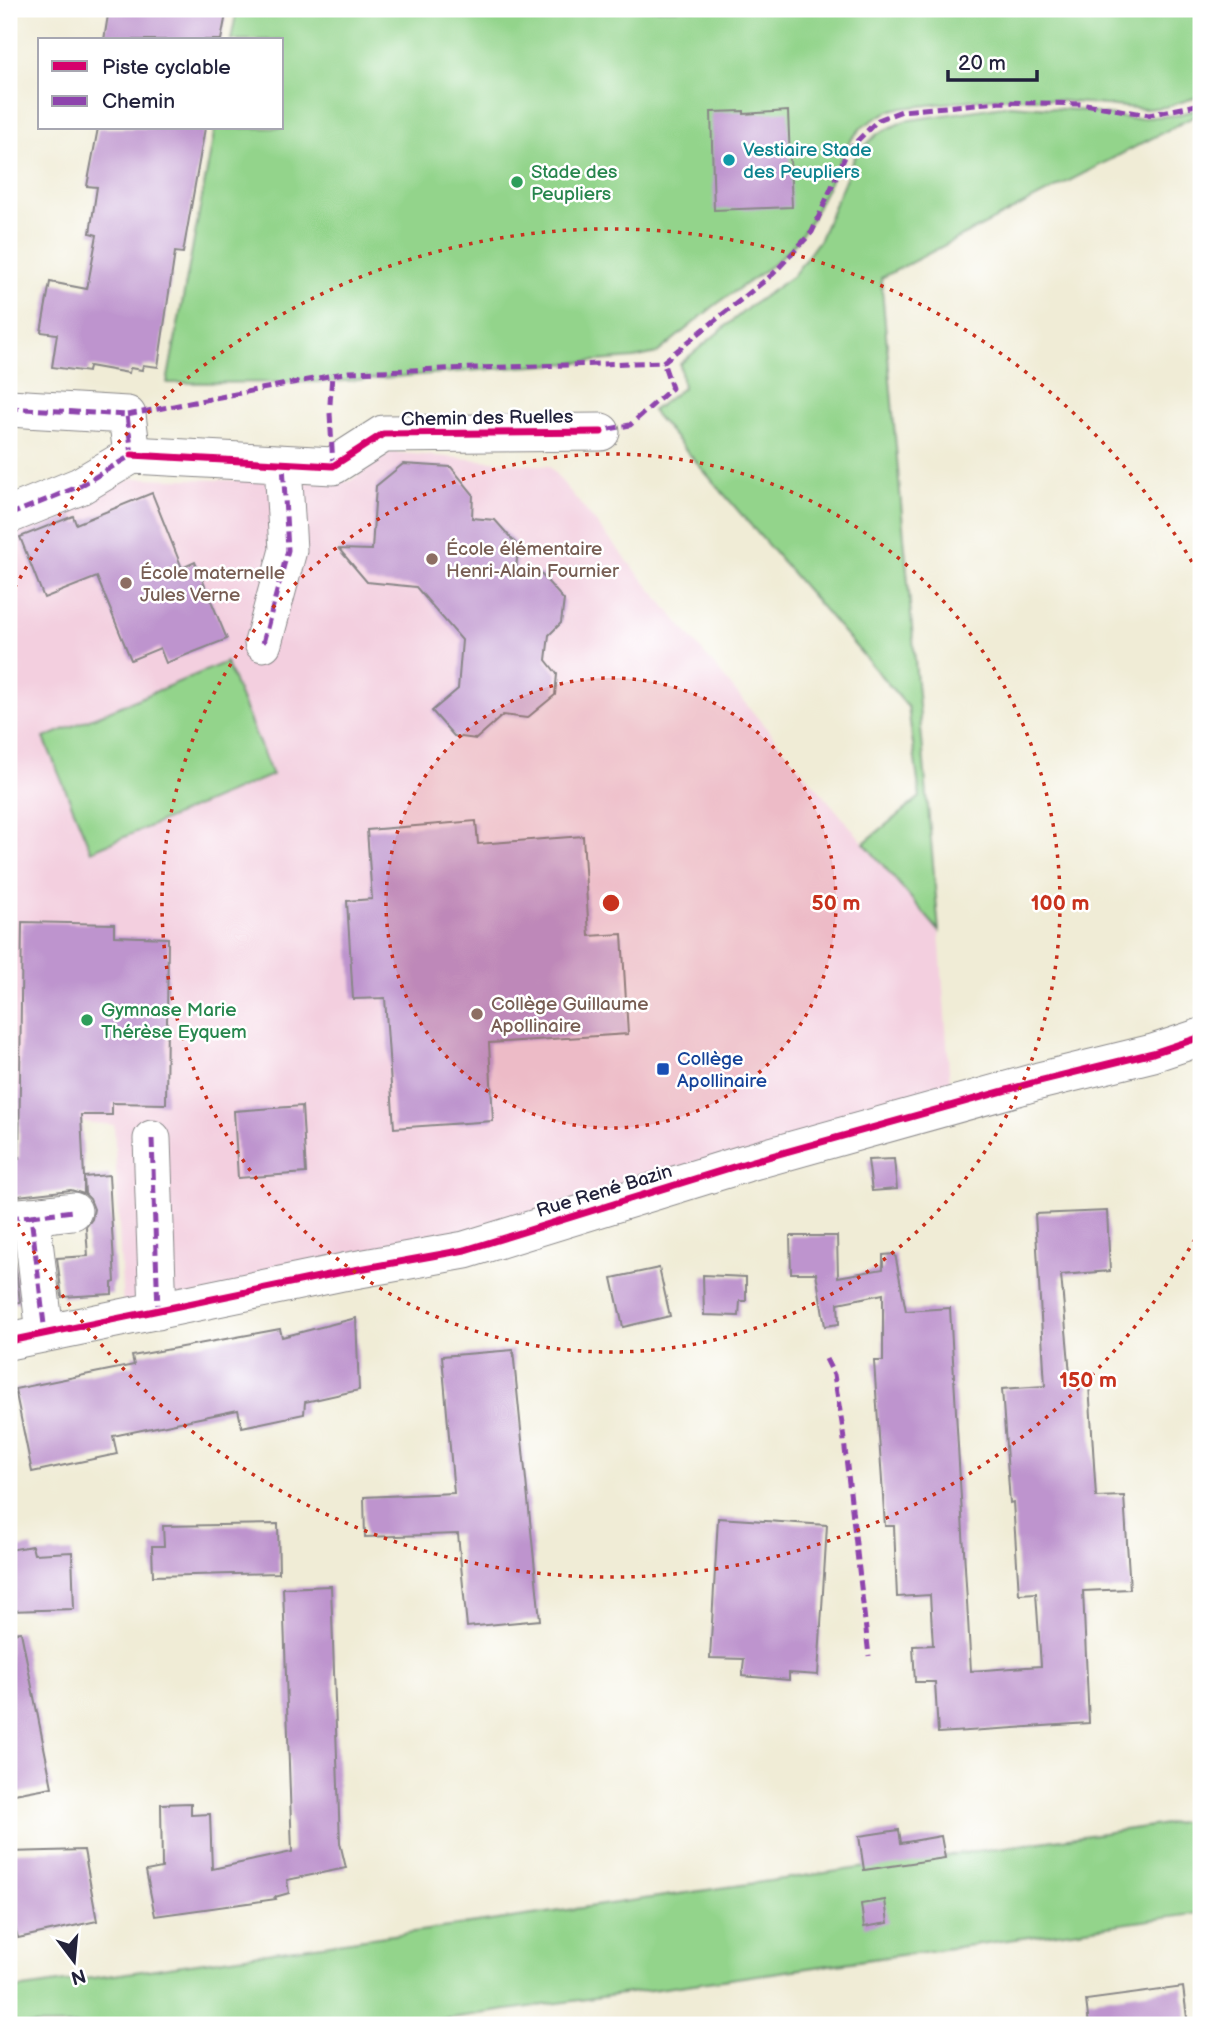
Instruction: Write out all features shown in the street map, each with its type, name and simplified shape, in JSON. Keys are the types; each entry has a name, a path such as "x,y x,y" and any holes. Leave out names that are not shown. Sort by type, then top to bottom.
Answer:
{"street":[{"path":"9,408 128,415 132,456 80,486 9,515"},
{"name":"Chemin des Ruelles","path":"132,456 333,466 383,435 601,432"},
{"path":"263,643 288,550 283,464"},
{"name":"Rue René Bazin","path":"9,1341 343,1272 466,1250 746,1163 1039,1081 1153,1053 1201,1037"},
{"path":"152,1139 158,1311"},
{"path":"45,1333 20,1217 73,1211"}],"shaded area":[{"name":"Collège Guillaume Apollinaire","path":"391,452 549,466 750,709 939,931 951,1098 432,1243 123,1311 114,1125 9,1115 9,529 133,478 350,481"}],"green space":[{"name":"Stade des Peupliers","path":"237,9 1201,9 1201,96 1165,107 1145,109 1034,98 990,98 894,109 879,116 861,128 850,141 810,222 792,247 657,353 634,358 331,382 167,383 215,130 284,130 284,38 231,38"},
{"path":"1010,105 1077,110 1132,119 1177,115 1201,108 1201,113 881,278 939,931 864,843 920,797 908,707 652,411 683,388 680,364 749,307 793,276 820,239 855,156 877,134 904,121"},
{"path":"226,662 272,775 91,851 44,738"},
{"path":"1201,1819 1201,1913 401,2025 14,2025 9,1990"}],"building":[{"path":"109,9 227,9 221,38 104,38"},
{"path":"744,111 744,114 788,111 792,207 714,210 711,112"},
{"path":"98,130 205,130 183,253 175,252 158,367 143,365 142,370 130,368 129,373 89,366 88,372 52,367 57,334 41,332 50,282 87,289 97,235 90,233 97,187 87,186"},
{"path":"403,464 451,467 473,494 472,518 495,520 518,546 516,571 541,574 564,600 561,623 549,635 546,660 557,674 555,695 527,718 503,715 476,739 454,736 432,711 458,689 462,640 416,587 367,582 339,549 372,550 376,486"},
{"path":"152,493 182,568 195,562 227,639 166,663 160,648 131,660 97,577 44,598 20,537 73,516 76,524"},
{"path":"476,821 478,844 583,836 589,936 622,934 628,1034 489,1043 493,1121 394,1128 385,998 353,999 347,901 372,899 367,830"},
{"name":"Gymnase Marie Thérèse Eyquem","path":"22,922 114,924 114,936 168,938 166,1104 112,1103 112,1115 81,1115 84,1194 71,1190 9,1197 9,1158 19,1158"},
{"path":"302,1106 306,1173 238,1178 234,1111"},
{"path":"894,1159 897,1189 872,1191 868,1160"},
{"path":"109,1175 115,1282 112,1283 112,1294 62,1297 57,1258 88,1256 86,1227 92,1219 94,1209 85,1194 84,1177"},
{"path":"1107,1211 1110,1271 1061,1275 1071,1385 1089,1384 1096,1497 1124,1496 1130,1589 1083,1591 1089,1723 938,1733 935,1682 915,1682 913,1646 933,1645 930,1595 897,1597 894,1526 885,1526 874,1361 883,1361 883,1294 838,1303 839,1324 825,1326 816,1273 791,1273 790,1236 837,1236 838,1277 883,1269 883,1255 895,1254 906,1311 950,1308 971,1671 1041,1666 1036,1593 1019,1594 1002,1389 1045,1386 1035,1214"},
{"path":"9,1263 15,1263 20,1302 9,1303"},
{"path":"659,1268 670,1316 623,1327 612,1278"},
{"path":"703,1275 746,1277 746,1301 740,1301 739,1316 704,1315"},
{"path":"356,1318 359,1390 305,1402 304,1414 242,1427 238,1410 113,1436 117,1454 32,1472 15,1389 134,1365 132,1356 280,1329 282,1337"},
{"path":"513,1350 540,1620 467,1627 458,1534 365,1537 364,1497 454,1493 442,1356"},
{"path":"718,1518 827,1525 818,1675 789,1673 789,1680 742,1676 744,1659 710,1658"},
{"path":"278,1524 279,1573 153,1576 152,1546 164,1546 163,1526"},
{"path":"32,1546 34,1554 72,1552 74,1609 9,1611 9,1550"},
{"path":"331,1586 340,1843 346,1868 287,1880 289,1893 275,1897 276,1899 155,1916 146,1871 162,1868 161,1804 191,1803 191,1815 210,1814 212,1869 292,1852 283,1588"},
{"path":"21,1632 52,1787 9,1795 9,1633"},
{"path":"899,1830 901,1843 941,1836 945,1858 864,1870 859,1836"},
{"path":"84,1850 97,1921 18,1938 9,1903 9,1852"},
{"path":"885,1900 888,1923 864,1927 861,1904"},
{"path":"1183,1987 1188,2025 1089,2025 1086,2000"}],"marked path":[{"path":"127,415 349,372 663,362 773,274 812,232 848,150 878,120 902,111 998,102 1085,104 1149,115 1201,104"},
{"path":"594,432 630,425 672,388 663,362"},
{"path":"330,404 332,374"},
{"path":"9,408 127,415 132,455 80,486 9,515"},
{"path":"330,413 333,466"},
{"path":"263,643 288,550 283,464"},
{"path":"152,1139 158,1311"},
{"path":"31,1216 73,1211"},
{"path":"9,1218 31,1216 45,1333"},
{"path":"826,1359 834,1375 842,1423 869,1656"}],"cycle path":[{"path":"132,455 333,466 383,434 601,432"},
{"path":"9,1341 343,1272 465,1250 746,1163 1039,1081 1153,1053 1201,1037"}],"place":[{"name":"Vestiaire Stade des Peupliers","path":"729,160"},
{"name":"Stade des Peupliers","path":"517,182"},
{"name":"École élémentaire Henri-Alain Fournier","path":"432,559"},
{"name":"École maternelle Jules Verne","path":"126,583"},
{"name":"Collège Guillaume Apollinaire","path":"477,1014"},
{"name":"Gymnase Marie Thérèse Eyquem","path":"87,1020"},
{"name":"Collège Apollinaire","path":"663,1069"}]}
